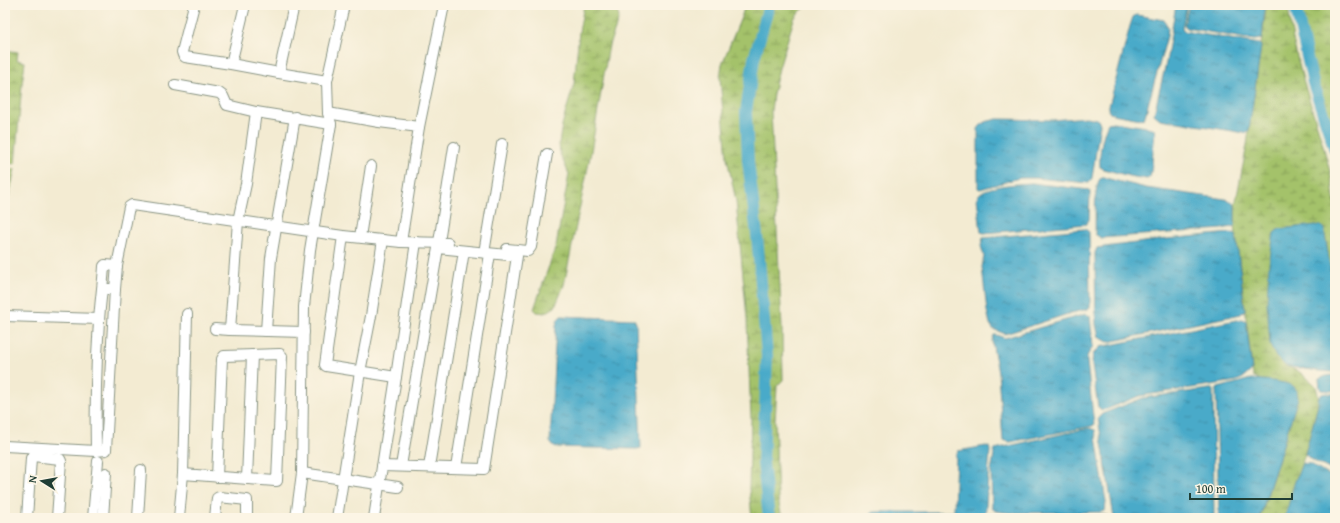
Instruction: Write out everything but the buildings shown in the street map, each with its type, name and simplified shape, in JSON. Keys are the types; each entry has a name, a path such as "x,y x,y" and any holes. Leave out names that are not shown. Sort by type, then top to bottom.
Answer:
{"street":[{"path":"194,5 182,52 185,57 327,81"},
{"path":"231,64 245,5"},
{"path":"279,73 294,5"},
{"path":"296,518 302,473 306,283 331,124 328,113 327,81 344,5"},
{"path":"401,242 419,127 444,5"},
{"path":"175,84 219,94 223,96 227,105 256,112 295,117 331,124"},
{"path":"230,330 238,221 246,184 256,112"},
{"path":"328,113 419,127"},
{"path":"266,332 271,258 295,117"},
{"path":"456,468 502,144"},
{"path":"439,242 454,147"},
{"path":"401,466 438,248 464,251 528,251 531,247 547,154"},
{"path":"360,237 371,166"},
{"path":"5,446 97,456 106,450 108,289 104,266 112,265 130,206 343,236 401,242 439,242 517,256 484,469 382,466"},
{"path":"343,236 324,365 396,377"},
{"path":"337,518 383,240"},
{"path":"374,518 416,242"},
{"path":"429,467 464,251"},
{"path":"93,518 97,456 95,398 99,319 108,289"},
{"path":"179,518 183,474 187,314"},
{"path":"5,316 99,319"},
{"path":"215,329 266,332 304,332"},
{"path":"183,474 217,477 275,481 278,479 282,356 280,354 224,356 222,359 217,477"},
{"path":"247,479 252,355"},
{"path":"26,518 31,457 60,459 57,518"},
{"path":"138,518 141,470"},
{"path":"103,518 106,473"},
{"path":"302,473 398,487"},
{"path":"215,518 217,498 247,500 247,518"}],"green space":[{"path":"584,5 613,5 619,17 609,45 590,157 564,285 555,307 545,313 537,312 534,309 556,246 569,174 560,154 559,143 562,125 574,84 579,32"},
{"path":"745,5 809,5 799,12 794,19 779,68 771,111 782,328 783,380 777,386 775,421 778,499 782,518 752,518 749,488 751,419 747,319 736,201 727,158 720,78 722,64"},
{"path":"1265,5 1288,5 1300,69 1330,172 1336,218 1335,296 1324,229 1321,226 1316,225 1279,229 1274,233 1276,357 1286,366 1298,371 1312,382 1316,386 1318,395 1318,405 1305,454 1294,485 1285,518 1260,518 1298,398 1297,391 1289,384 1261,380 1253,376 1235,226 1235,206 1247,145 1266,9"},
{"path":"1299,5 1335,5 1335,54 1332,69 1335,74 1335,141 1310,57"},
{"path":"5,50 18,52 17,60 25,62 15,164 5,163"},
{"path":"5,168 15,169 5,213"}],"water":[{"path":"1176,5 1187,5 1182,28 1183,31 1260,44 1261,47 1249,130 1245,133 1160,119 1154,114 1166,63"},
{"path":"1189,5 1265,5 1262,39 1254,40 1187,28 1184,25"},
{"path":"1136,15 1164,20 1168,28 1145,116 1141,119 1113,114 1108,110 1130,26 1133,17"},
{"path":"1087,117 1096,119 1100,124 1092,178 1089,183 1019,178 980,189 978,188 978,129 985,122 997,119 1052,120"},
{"path":"1113,122 1153,128 1155,131 1151,173 1150,177 1147,179 1129,176 1100,167 1104,133 1108,123"},
{"path":"1101,178 1146,188 1225,199 1233,202 1235,206 1235,226 1222,229 1101,238 1095,234 1096,195 1098,182"},
{"path":"1032,183 1089,190 1089,220 1086,224 984,233 981,232 977,198 980,194 985,190 1001,186"},
{"path":"1316,225 1321,226 1324,229 1335,296 1335,372 1286,366 1276,357 1270,345 1267,303 1269,264 1274,233 1279,229"},
{"path":"1085,229 1089,232 1090,307 1088,309 1005,334 993,329 990,324 987,311 982,267 984,256 981,246 983,238"},
{"path":"1230,233 1236,235 1245,310 1241,314 1108,342 1099,337 1096,325 1095,253 1097,248"},
{"path":"1086,314 1090,316 1093,346 1087,356 1087,362 1094,425 1010,442 1003,440 998,373 992,341 994,335 1005,338"},
{"path":"561,316 634,319 636,323 641,448 554,447 550,442 556,325"},
{"path":"1242,319 1246,321 1252,370 1243,378 1236,381 1139,396 1102,410 1098,407 1092,365 1093,354 1100,347"},
{"path":"1335,375 1335,391 1321,390 1319,379 1326,376"},
{"path":"1251,379 1289,384 1297,391 1298,398 1260,517 1219,518 1216,391 1218,388"},
{"path":"1212,389 1213,391 1214,518 1114,518 1098,418 1102,414 1143,398"},
{"path":"1322,394 1335,394 1335,472 1310,459 1305,454 1318,405 1318,399"},
{"path":"1089,428 1095,430 1106,502 1105,511 1010,513 995,511 992,508 991,472 995,449"},
{"path":"986,446 989,447 990,450 985,518 868,518 873,512 954,511 956,455 958,451"},
{"path":"1302,463 1310,464 1326,474 1335,476 1335,518 1285,518 1294,484"},
{"path":"988,515 1040,518 988,518"},
{"path":"1104,515 1108,516 1109,518 1040,518"}],"waterway":[{"path":"769,5 754,59 746,112 748,161 757,235 767,356 763,463 769,518"},
{"path":"1295,5 1313,83 1335,150"}]}
